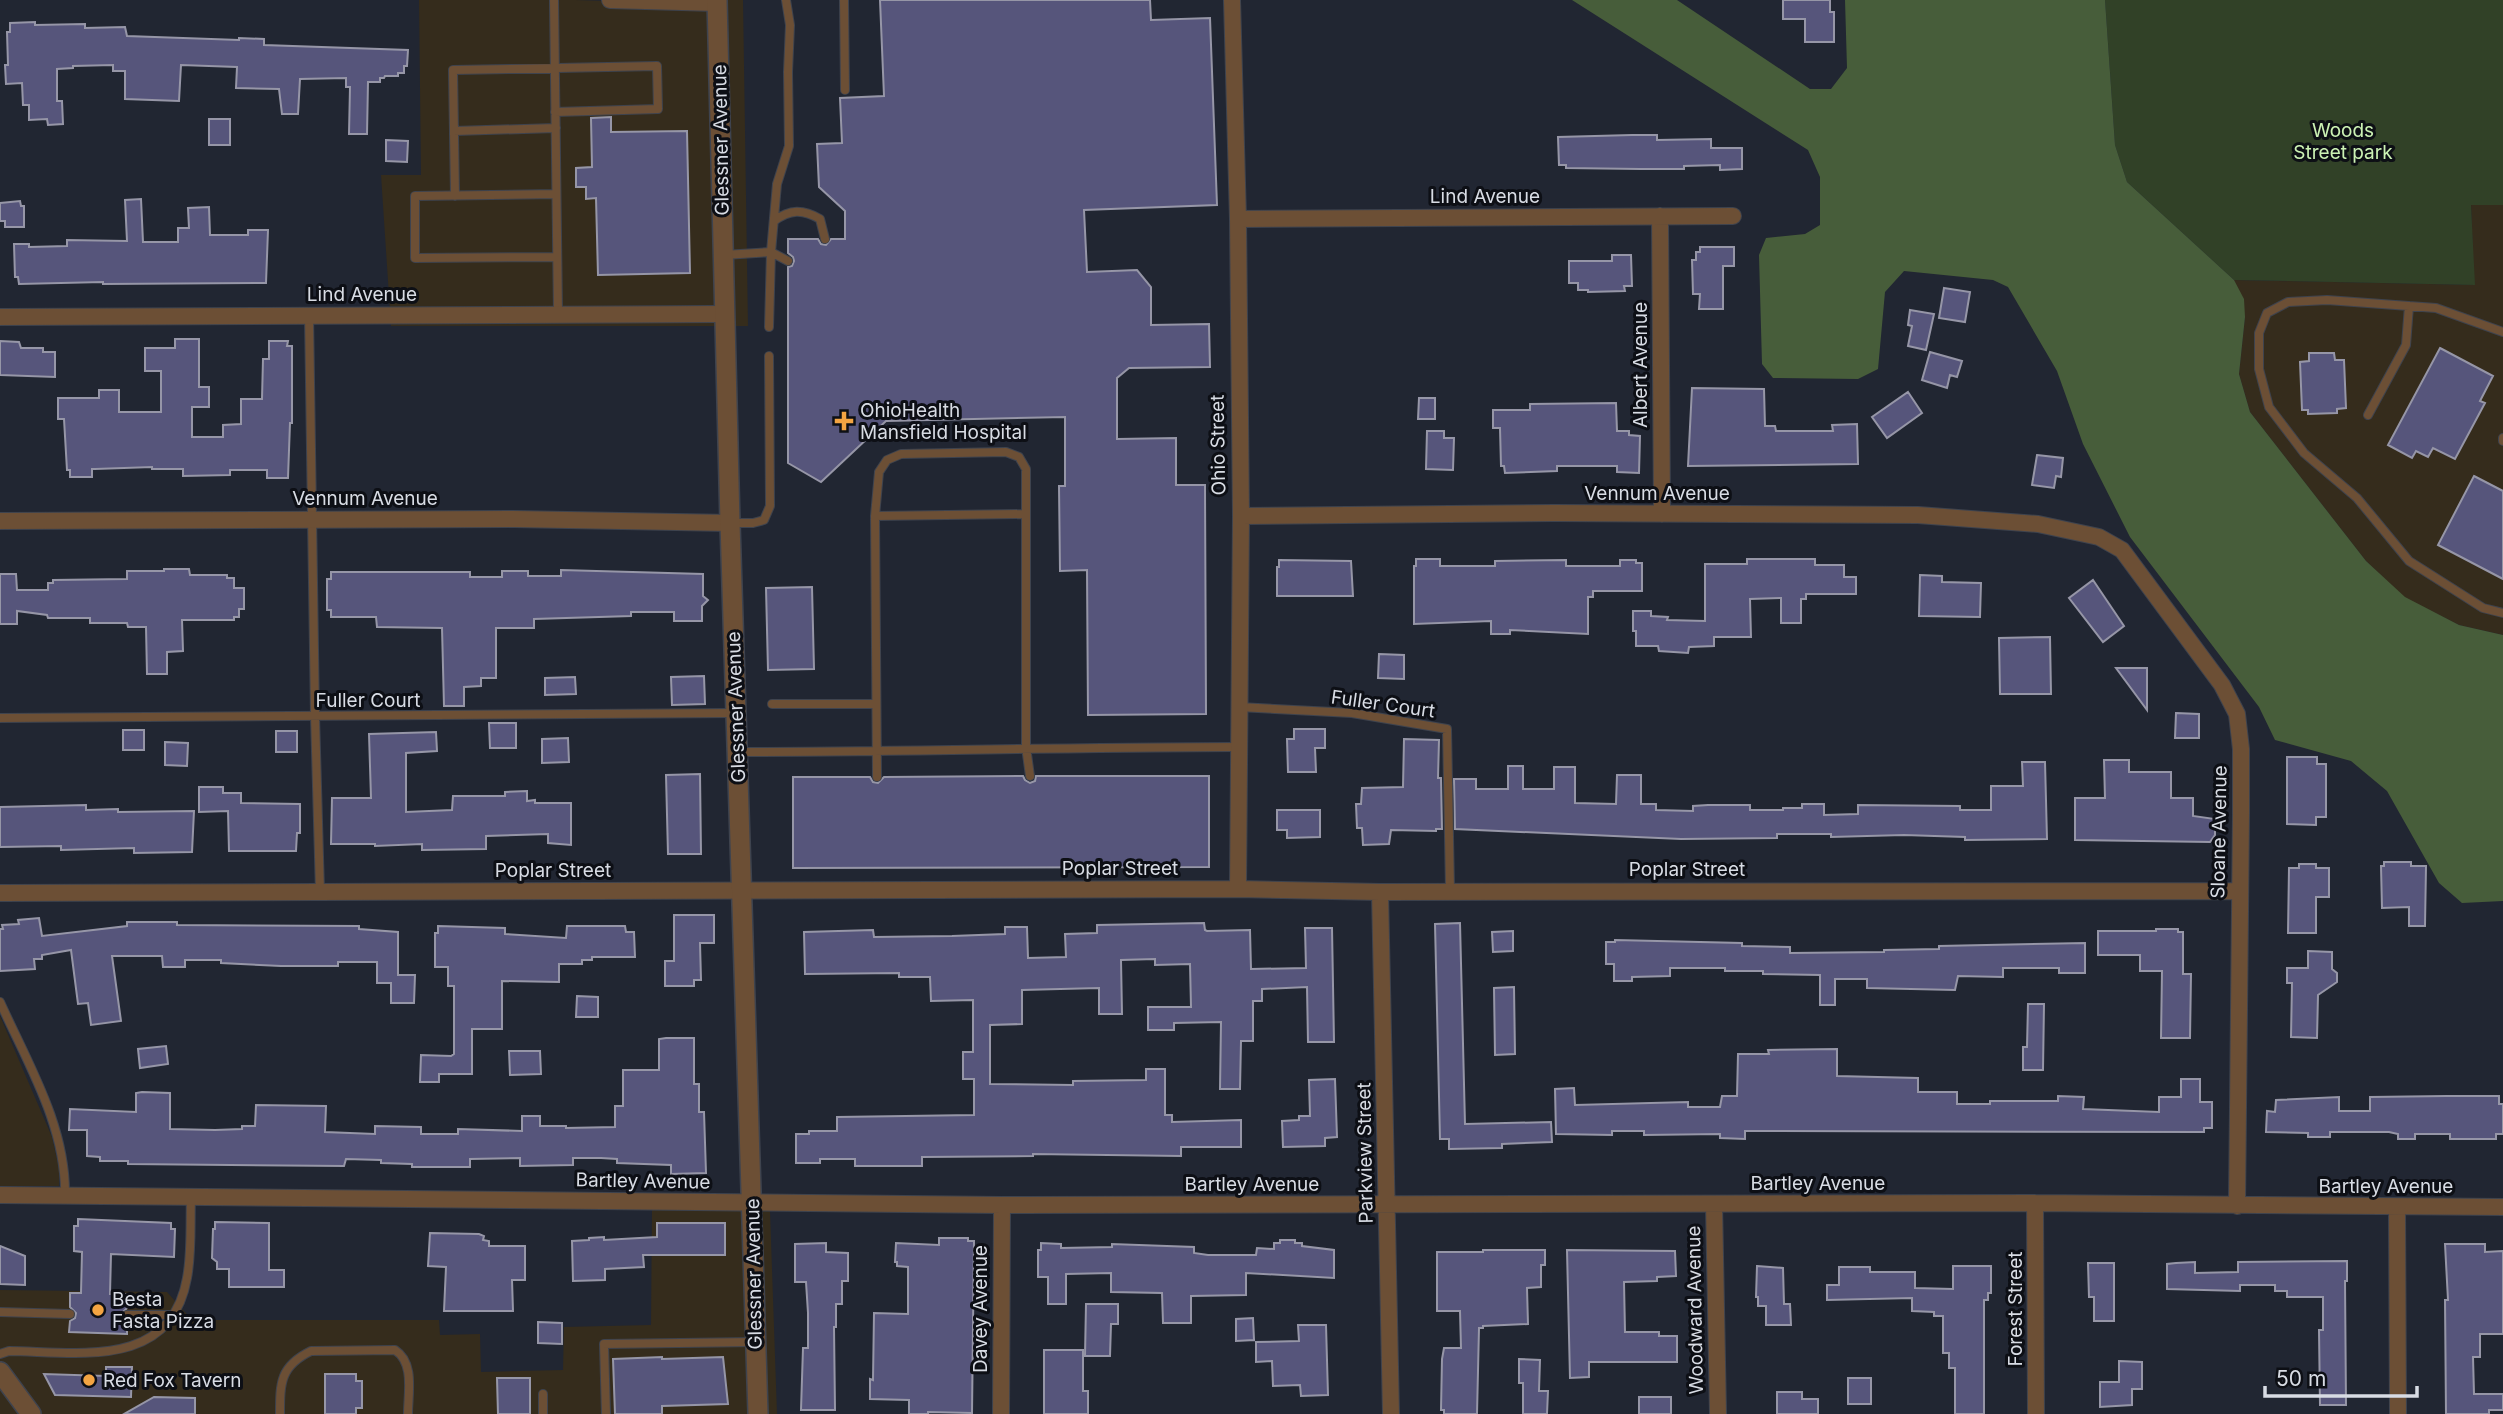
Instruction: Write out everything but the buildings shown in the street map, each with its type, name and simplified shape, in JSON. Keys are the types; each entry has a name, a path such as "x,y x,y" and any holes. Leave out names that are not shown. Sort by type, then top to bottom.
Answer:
{"street":[{"path":"610,0 722,1"},
{"name":"Ohio Street","path":"1232,0 1238,219 1241,516 1238,889"},
{"name":"Glessner Avenue","path":"722,1 730,523 758,1414"},
{"name":"Albert Avenue","path":"1660,216 1662,514"},
{"name":"Lind Avenue","path":"1238,219 1734,216"},
{"name":"Lind Avenue","path":"0,317 725,314"},
{"name":"Vennum Avenue","path":"1241,516 1918,515 2038,524 2072,531"},
{"name":"Vennum Avenue","path":"0,521 514,519 730,523"},
{"name":"Sloane Avenue","path":"2072,531 2099,537 2122,551 2222,685 2237,714 2241,775 2236,1206"},
{"name":"Poplar Street","path":"0,893 1238,889 1380,892 2239,891"},
{"name":"Parkview Street","path":"1380,892 1391,1414"},
{"name":"Bartley Avenue","path":"0,1195 1002,1205 2035,1203 2503,1207"},
{"name":"Forest Street","path":"2035,1203 2036,1414"},
{"name":"Woodward Avenue","path":"1714,1204 1718,1414"},
{"name":"Davey Avenue","path":"1001,1414 1002,1205"},
{"path":"2397,1207 2398,1414"},
{"path":"0,1372 31,1414"}],"lane":[{"path":"554,0 558,314"},
{"path":"769,327 771,252 777,184 789,146 790,25 786,0"},
{"path":"844,0 845,90"},
{"path":"455,196 453,70 657,66 658,109 555,112"},
{"path":"454,131 556,128"},
{"path":"556,194 415,196 415,258 557,257"},
{"path":"774,221 798,210 808,212 820,219 825,239"},
{"path":"724,255 771,252 788,261"},
{"path":"2502,328 2436,308 2327,300 2288,302 2267,313 2259,333 2259,369 2269,407 2304,453 2357,498 2409,561 2483,608 2503,613"},
{"path":"2368,415 2406,345 2409,306"},
{"path":"309,315 314,716 320,892"},
{"path":"730,523 764,520 771,506 769,356"},
{"path":"877,777 875,516 879,472 887,460 901,454 1006,452 1019,457 1026,469 1026,747 1030,776"},
{"path":"875,516 1026,514"},
{"path":"772,704 876,704"},
{"name":"Fuller Court","path":"1239,707 1352,713 1447,729 1450,890"},
{"name":"Fuller Court","path":"0,719 737,713"},
{"path":"738,752 960,751 1026,747 1238,747"},
{"path":"0,1002 59,1138 65,1173 65,1195"},
{"path":"0,1354 9,1351 102,1352 124,1349 159,1333 173,1315 187,1280 191,1197"},
{"path":"0,1312 70,1314"},
{"path":"127,1315 173,1315"},
{"path":"606,1414 604,1344 755,1342"},
{"path":"280,1414 280,1385 287,1368 299,1356 311,1351 395,1350 404,1356 408,1366 408,1414"},
{"path":"542,1394 543,1414"}],"shaded area":[{"path":"419,0 743,0 748,326 391,326 381,175 421,175"},
{"path":"2471,204 2503,205 2503,635 2459,625 2405,598 2366,561 2250,412 2239,374 2245,317 2234,280 2474,285"},
{"path":"0,1016 52,1137 59,1168 59,1186 0,1186"},
{"path":"652,1207 770,1211 777,1414 0,1414 0,1290 167,1292 192,1320 439,1320 440,1335 480,1334 481,1372 563,1370 564,1327 651,1325"}],"green space":[{"path":"1572,0 1677,0 1810,89 1831,89 1847,68 1845,0 2105,0 2115,145 2127,182 2234,280 2244,299 2245,317 2239,374 2250,412 2366,561 2405,597 2459,625 2503,635 2503,901 2462,903 2439,883 2387,791 2351,761 2275,740 2259,707 2130,537 2083,444 2057,371 2008,287 1993,280 1904,271 1885,292 1878,369 1858,379 1773,378 1762,364 1759,255 1766,238 1805,234 1820,225 1820,177 1808,150"},
{"name":"Woods Street park","path":"2105,0 2503,0 2503,205 2471,205 2475,285 2234,280 2127,182 2115,145"}],"place":[{"name":"OhioHealth Mansfield Hospital","path":"844,421"},
{"name":"Besta Fasta Pizza","path":"98,1310"},
{"name":"Red Fox Tavern","path":"89,1380"}]}
